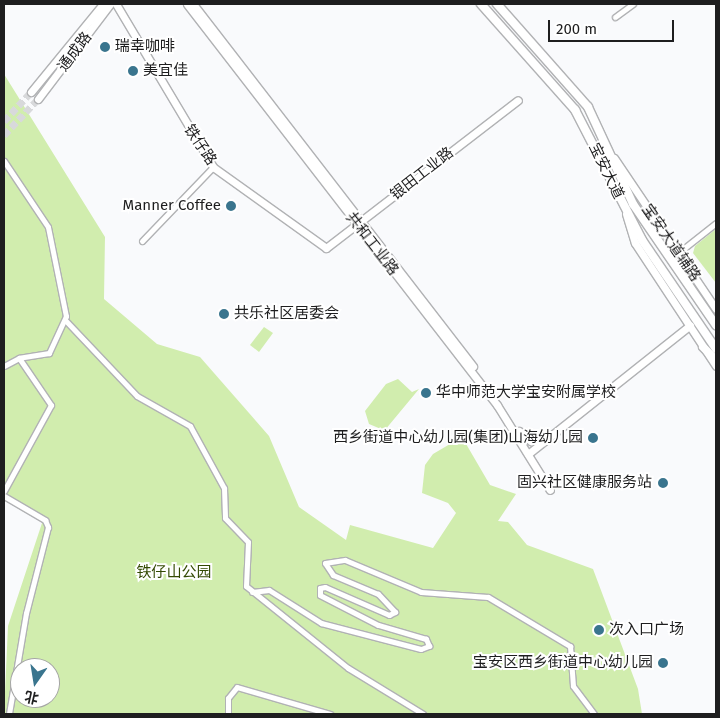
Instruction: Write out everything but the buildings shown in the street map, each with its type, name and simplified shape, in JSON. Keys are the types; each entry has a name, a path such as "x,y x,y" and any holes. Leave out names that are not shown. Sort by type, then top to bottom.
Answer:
{"main road":[{"name":"宝安大道","path":"481,4 575,110 624,207 716,349"},
{"name":"宝安大道","path":"497,4 588,107 611,152 633,204 716,325"},
{"path":"703,346 716,360"}],"street":[{"name":"通成路","path":"31,92 103,4"},
{"name":"通成路","path":"38,99 110,4"},
{"name":"铁仔路","path":"116,4 148,63 212,167 326,248"},
{"name":"共和工业路","path":"187,4 359,223 518,431 551,488"},
{"name":"共和工业路","path":"193,4 497,405 530,453"},
{"path":"615,17 633,4"},
{"name":"银田工业路","path":"326,248 518,100"},
{"name":"宝安大道辅路","path":"611,152 716,309"},
{"path":"4,161 48,227 66,320 137,396 190,426 224,488 225,518 248,542 245,579 254,591 348,668 423,714"},
{"path":"142,241 212,167"},
{"name":"宝安大道辅路","path":"624,207 635,242 716,366"},
{"path":"678,252 716,223"},
{"path":"4,366 19,358 49,353 66,320"},
{"path":"530,453 690,326"},
{"path":"4,491 51,405 19,358"},
{"path":"518,431 533,442 549,437"},
{"path":"4,496 45,520 48,527 26,613 10,714"},
{"path":"254,591 276,594 321,623 421,649 429,646 426,639 338,608 318,592 325,587 389,615 395,612 378,594 326,569 325,564 339,560 409,589 488,596 568,644 573,653 573,686 594,714"},
{"path":"228,714 228,698 237,688 330,714"}],"green space":[{"name":"铁仔山公园","path":"4,74 105,237 104,299 157,344 200,357 269,436 299,507 346,540 350,525 433,548 456,513 448,503 422,493 425,465 433,454 462,437 490,485 516,494 498,521 508,522 527,545 593,569 638,689 642,714 4,714 8,626 44,517 4,492"},
{"path":"716,229 716,283 693,253 695,246"},
{"path":"264,327 273,333 259,352 250,345"},
{"path":"398,379 412,392 419,389 380,436 381,429 369,424 365,411 386,384"}],"tunnel":[{"path":"4,121 31,92"},
{"path":"4,135 38,99"}],"place":[{"name":"瑞幸咖啡","path":"105,47"},
{"name":"美宜佳","path":"133,71"},
{"name":"Manner Coffee","path":"231,206"},
{"name":"共乐社区居委会","path":"224,314"},
{"name":"华中师范大学宝安附属学校","path":"426,393"},
{"name":"西乡街道中心幼儿园(集团)山海幼儿园","path":"593,438"},
{"name":"固兴社区健康服务站","path":"663,483"},
{"name":"次入口广场","path":"599,630"},
{"name":"宝安区西乡街道中心幼儿园","path":"663,663"}]}
